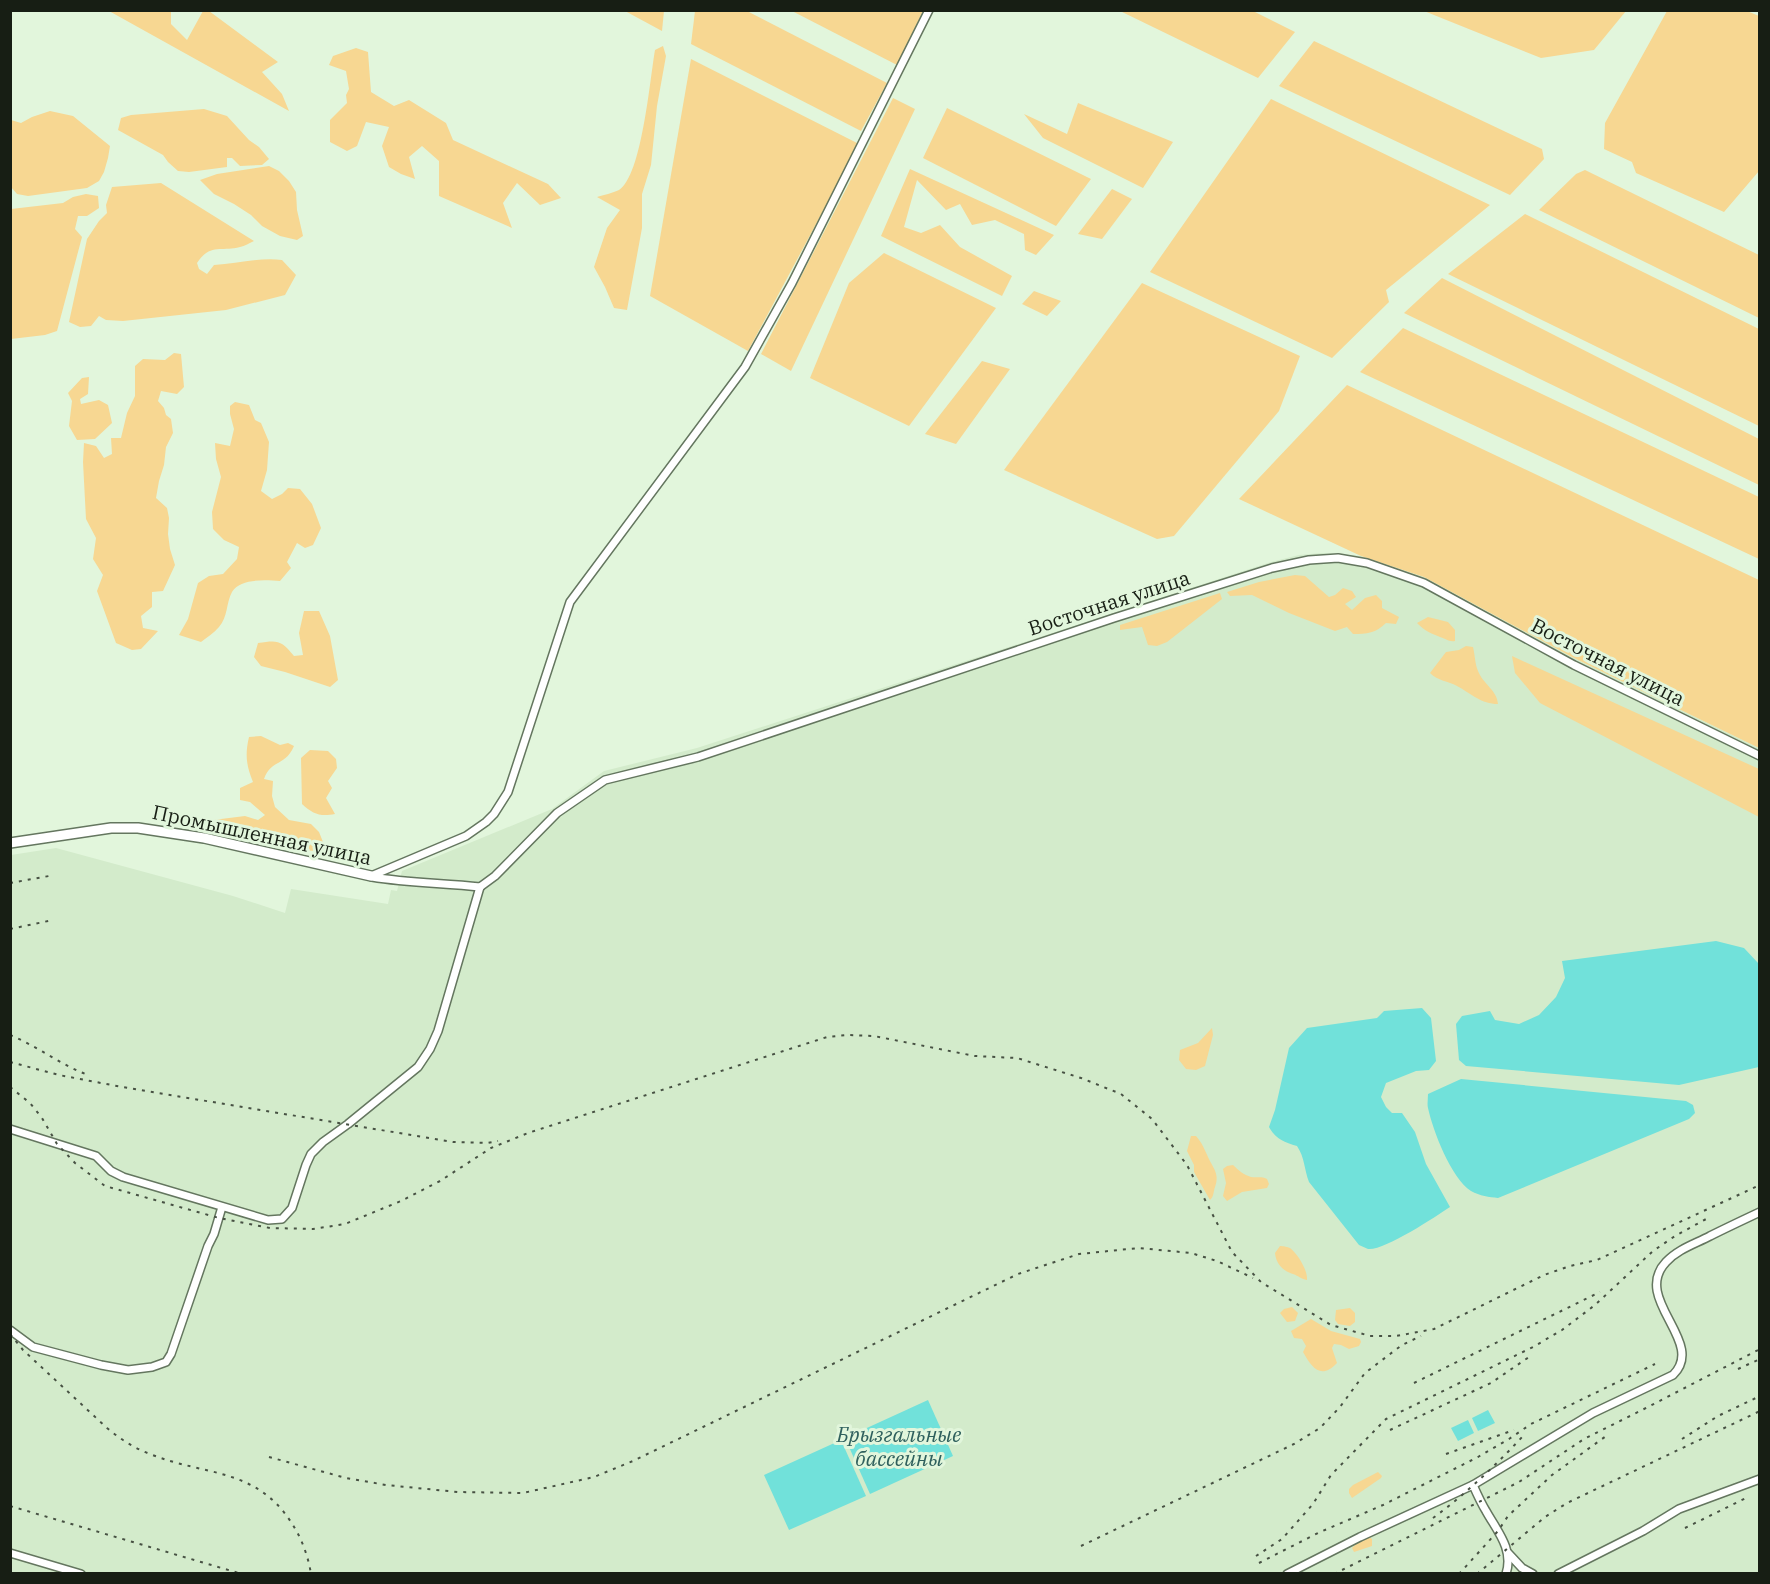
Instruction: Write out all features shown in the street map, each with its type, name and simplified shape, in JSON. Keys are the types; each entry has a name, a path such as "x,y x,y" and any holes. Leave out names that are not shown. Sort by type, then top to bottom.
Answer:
{"street":[{"path":"371,876 466,836 494,814 508,792 570,602 745,367 792,283 929,10"},
{"name":"Восточная улица","path":"480,887 495,876 557,813 605,780 698,757 1114,618 1272,568 1309,560 1338,558 1367,563 1424,583 1574,665 1760,756"},
{"name":"Промышленная улица","path":"10,843 111,828 138,828 204,838 371,876 400,881 480,887"},
{"path":"10,1129 96,1156 111,1171 123,1177 268,1220 282,1219 292,1208 311,1154 322,1142 355,1119 418,1067 430,1049 438,1031 480,887"},
{"path":"10,1330 33,1347 101,1365 128,1370 166,1362 171,1354 222,1207"},
{"path":"1287,1574 1351,1541 1473,1485 1593,1413 1673,1375 1681,1368 1683,1355 1655,1284 1658,1273 1666,1262 1681,1250 1760,1212"},
{"path":"1558,1574 1643,1531 1680,1509 1760,1479"},
{"path":"1473,1485 1508,1553 1522,1568 1533,1574"},
{"path":"10,1553 81,1574"},
{"path":"1506,1574 1508,1553"}],"shaded area":[{"path":"109,11 171,11 171,24 187,40 203,11 209,11 278,62 262,72 282,94 289,111"},
{"path":"625,11 664,11 662,31"},
{"path":"695,11 747,11 887,83 861,131 691,44"},
{"path":"792,11 923,11 897,65"},
{"path":"1120,11 1253,11 1295,32 1258,78"},
{"path":"1424,11 1626,11 1594,50 1541,58"},
{"path":"1667,11 1747,11 1759,16 1759,171 1724,212 1636,173 1632,162 1604,149 1605,123"},
{"path":"1314,41 1542,149 1544,159 1510,195 1279,86"},
{"path":"663,46 666,56 657,106 651,165 642,194 642,228 627,310 614,308 594,267 607,228 620,210 597,197 619,190 627,181 634,166 644,125 655,50"},
{"path":"356,48 368,52 371,92 394,106 409,100 446,123 453,140 548,184 561,198 540,205 517,183 503,203 512,228 439,196 439,161 422,146 409,157 415,179 389,167 382,146 389,127 366,122 357,146 347,151 330,142 330,120 347,103 346,95 349,89 346,71 329,65 333,56"},
{"path":"691,59 859,144 748,351 650,296"},
{"path":"893,98 915,109 791,371 761,354"},
{"path":"1271,99 1490,205 1386,290 1389,302 1332,358 1150,272"},
{"path":"1078,103 1173,142 1143,188 1043,138 1024,114 1067,134"},
{"path":"947,108 1091,179 1056,226 923,158"},
{"path":"204,109 227,116 269,159 262,165 240,166 232,158 227,158 227,167 189,172 178,171 163,155 118,130 121,118 131,115"},
{"path":"50,111 73,116 110,146 104,172 99,181 87,188 28,196 17,194 11,187 11,120 21,123"},
{"path":"269,166 279,171 296,192 297,210 303,236 297,240 280,236 262,226 251,215 214,194 200,180 217,174"},
{"path":"910,169 1054,235 1036,255 1025,250 1024,234 995,220 972,225 960,204 946,210 917,180 904,227 921,233 940,225 960,247 1012,276 1002,296 881,236"},
{"path":"1585,170 1759,255 1759,318 1539,210 1576,174"},
{"path":"161,183 254,241 240,247 211,250 197,263 199,269 207,274 214,265 265,259 282,260 296,275 285,295 226,310 123,321 106,320 99,316 91,326 80,327 69,322 87,239 107,213 106,205 112,187"},
{"path":"1112,189 1132,199 1102,239 1078,234"},
{"path":"86,194 98,196 99,208 87,216 78,216 75,229 82,237 57,331 45,335 11,339 11,209 63,203 73,197"},
{"path":"1525,214 1759,329 1759,426 1448,274"},
{"path":"884,253 996,308 909,426 810,378 849,283"},
{"path":"1442,278 1759,439 1759,485 1404,313"},
{"path":"1142,283 1300,356 1279,411 1174,536 1157,539 1004,470"},
{"path":"1034,291 1061,301 1047,316 1022,304"},
{"path":"1403,328 1759,497 1759,559 1360,372"},
{"path":"174,353 181,354 184,387 177,394 161,391 158,401 171,419 173,433 166,447 156,498 167,508 170,549 175,565 163,591 152,592 152,607 141,616 143,628 158,631 141,649 132,650 116,643 97,591 103,575 93,559 96,538 86,519 84,443 96,446 104,458 112,454 111,438 121,438 127,413 135,396 135,366 143,359 165,360"},
{"path":"982,361 1010,369 956,444 925,434"},
{"path":"89,377 88,394 80,399 81,404 99,400 108,405 112,423 95,439 77,440 69,426 72,401 68,393 82,378"},
{"path":"1347,385 1759,580 1759,748 1572,657 1424,577 1361,556 1239,499"},
{"path":"235,402 249,405 255,420 261,423 269,442 267,470 261,491 272,499 288,488 300,489 312,504 321,528 313,545 305,548 297,543 287,562 291,568 280,581 254,581 236,587 230,596 222,623 201,642 179,635 188,619 198,583 209,576 223,574 237,559 239,547 224,540 213,529 212,512 221,477 215,443 230,446 234,429 230,406"},
{"path":"1322,553 1361,556 1424,577 1572,657 1759,748 1759,1573 11,1573 11,855 56,848 233,896 285,913 291,889 388,904 391,890 397,891 402,871 552,809 604,771 697,748 1271,562 1299,555"},
{"path":"1295,575 1305,576 1329,597 1343,588 1352,591 1356,597 1345,604 1352,610 1365,598 1376,595 1382,601 1382,608 1399,617 1396,624 1386,623 1375,631 1363,634 1353,634 1347,627 1335,631 1252,595 1230,596 1227,592 1259,582"},
{"path":"1220,593 1222,599 1167,642 1157,646 1148,645 1142,627 1120,630 1120,625"},
{"path":"304,611 319,611 330,636 338,680 330,687 261,666 254,657 258,643 270,642 279,642 294,656 303,655 299,633"},
{"path":"1428,617 1448,622 1455,630 1455,641 1449,641 1430,633 1417,623"},
{"path":"1466,646 1473,647 1478,671 1495,695 1498,704 1482,700 1430,673 1446,652 1459,650"},
{"path":"1512,656 1759,769 1759,817 1540,703 1515,673"},
{"path":"261,736 280,745 288,743 294,746 286,757 270,768 264,779 273,781 272,796 275,807 289,820 311,824 319,832 323,842 318,851 295,850 189,823 245,816 258,820 265,815 250,802 240,800 240,788 253,782 247,760 249,737"},
{"path":"310,750 328,751 336,759 337,768 328,781 332,788 326,798 335,814 317,814 302,804 301,758"},
{"path":"1212,1028 1213,1035 1205,1066 1196,1070 1186,1069 1179,1060 1180,1050 1198,1043"},
{"path":"1191,1136 1196,1136 1200,1141 1214,1168 1216,1182 1210,1200 1194,1172 1194,1165 1187,1151"},
{"path":"1233,1165 1248,1176 1267,1179 1269,1184 1267,1188 1242,1192 1227,1201 1223,1196 1226,1183 1223,1169"},
{"path":"1280,1246 1290,1248 1296,1254 1304,1268 1307,1280 1283,1269 1275,1253"},
{"path":"1292,1307 1298,1313 1295,1321 1287,1322 1280,1313"},
{"path":"1350,1308 1355,1313 1355,1322 1350,1326 1338,1324 1335,1320 1336,1310"},
{"path":"1311,1319 1331,1331 1360,1339 1359,1346 1349,1349 1334,1344 1332,1348 1337,1363 1326,1371 1317,1370 1303,1352 1306,1346 1302,1339 1294,1338 1291,1331"},
{"path":"1378,1472 1381,1478 1352,1498 1349,1489 1353,1485"},
{"path":"1369,1537 1372,1539 1372,1546 1354,1552 1352,1548 1356,1544"}],"water":[{"path":"1716,941 1744,948 1759,964 1759,1067 1679,1085 1466,1066 1459,1060 1456,1024 1462,1016 1490,1011 1495,1020 1519,1024 1539,1015 1556,997 1565,978 1562,961"},
{"path":"1422,1008 1431,1018 1436,1061 1429,1070 1416,1071 1386,1083 1381,1097 1392,1113 1402,1113 1415,1132 1426,1164 1450,1207 1397,1239 1368,1249 1359,1245 1309,1182 1302,1155 1297,1146 1281,1140 1269,1127 1289,1048 1307,1028 1377,1018 1384,1011"},
{"path":"1461,1079 1686,1101 1693,1105 1695,1113 1689,1119 1498,1198 1491,1197 1471,1191 1457,1176 1444,1153 1430,1118 1428,1094"},
{"name":"Брызгальные бассейны","path":"928,1400 953,1456 870,1494 845,1438"},
{"path":"1488,1410 1495,1423 1478,1431 1472,1418"},
{"path":"1468,1420 1474,1433 1458,1441 1451,1428"},
{"name":"Брызгальные бассейны","path":"841,1440 866,1496 789,1530 764,1475"}],"railway":[{"path":"10,883 49,876"},
{"path":"10,929 53,920"},
{"path":"10,1035 88,1075"},
{"path":"10,1087 30,1103 57,1144 75,1163 105,1186 219,1218 270,1228 313,1229 345,1224 401,1201 440,1181 491,1148 528,1133 827,1037 874,1036 975,1056 1017,1058 1081,1078 1121,1094 1152,1119 1187,1165 1232,1252 1261,1282 1331,1325 1370,1336 1396,1336 1434,1329 1544,1275 1597,1260 1760,1185"},
{"path":"10,1062 59,1075 122,1087 453,1142 498,1141"},
{"path":"1256,1556 1282,1539 1313,1504 1331,1475 1386,1419 1533,1347 1562,1330 1595,1305 1653,1251 1708,1218"},
{"path":"269,1457 346,1478 386,1485 458,1492 523,1493 594,1477 633,1461 1018,1274 1079,1254 1139,1248 1191,1253 1217,1261 1253,1278"},
{"path":"1414,1383 1600,1292"},
{"path":"10,1334 23,1350 107,1428 127,1443 170,1461 245,1482 261,1491 277,1504 295,1528 306,1553 311,1574"},
{"path":"1081,1546 1294,1444 1320,1428 1340,1407 1365,1373 1402,1345 1421,1336"},
{"path":"1334,1574 1519,1482 1584,1439 1760,1349"},
{"path":"1390,1430 1491,1383 1532,1355"},
{"path":"1738,1369 1760,1359"},
{"path":"1259,1563 1318,1533 1383,1505 1478,1457 1531,1424 1655,1364"},
{"path":"1682,1439 1718,1416 1760,1396"},
{"path":"1477,1574 1545,1517 1567,1503 1760,1411"},
{"path":"1446,1454 1514,1430"},
{"path":"1459,1574 1498,1531 1508,1516 1552,1475 1609,1434"},
{"path":"1433,1518 1480,1479 1524,1435"},
{"path":"1685,1528 1748,1497"},
{"path":"10,1506 242,1574"}]}
